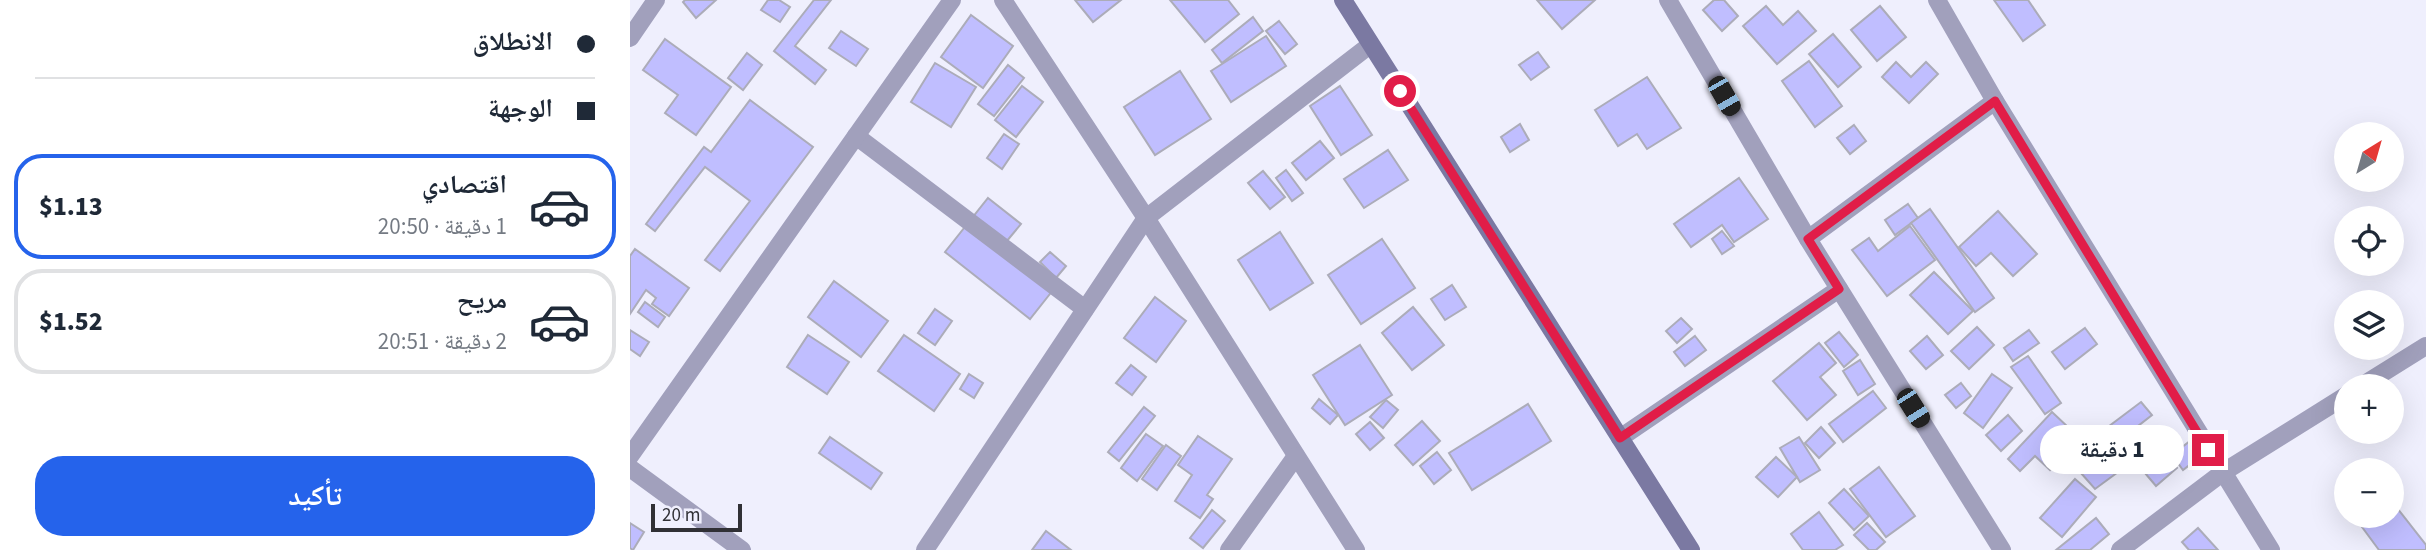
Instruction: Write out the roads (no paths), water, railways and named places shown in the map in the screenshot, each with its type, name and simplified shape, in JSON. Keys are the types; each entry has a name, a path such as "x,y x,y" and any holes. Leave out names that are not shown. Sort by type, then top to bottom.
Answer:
{"street":[{"path":"630,38 656,0"},
{"path":"630,456 952,0"},
{"path":"1003,0 1146,218 1356,550"},
{"path":"1343,0 1691,550"},
{"path":"1668,0 1808,239 2002,550"},
{"path":"1937,0 1995,101 2271,550"},
{"path":"925,550 1146,218 1370,45"},
{"path":"1808,239 1995,101"},
{"path":"856,136 1085,309"},
{"path":"1620,438 1839,289"},
{"path":"2381,374 2426,346"},
{"path":"2120,550 2222,473 2334,403"},
{"path":"1228,550 1296,456"},
{"path":"630,468 742,550"}]}
